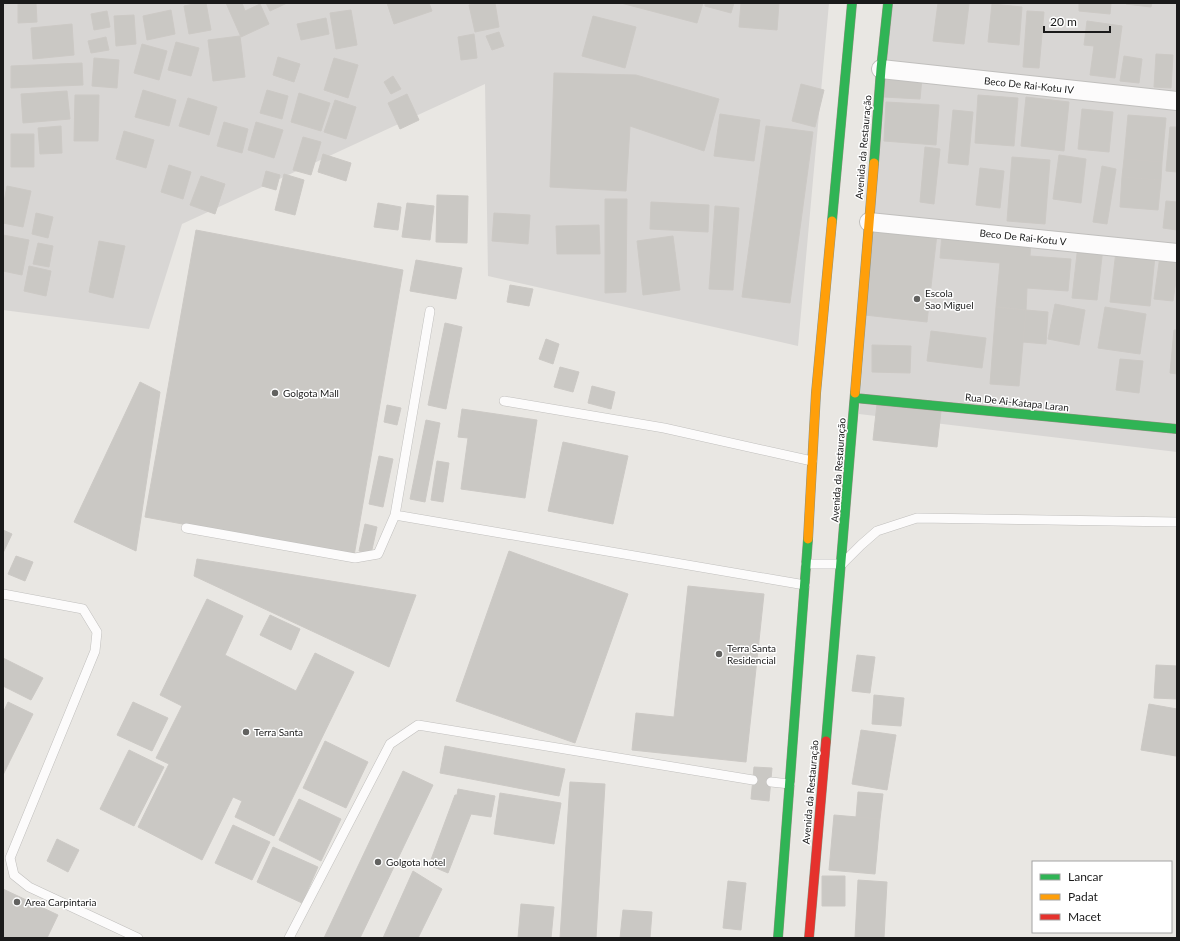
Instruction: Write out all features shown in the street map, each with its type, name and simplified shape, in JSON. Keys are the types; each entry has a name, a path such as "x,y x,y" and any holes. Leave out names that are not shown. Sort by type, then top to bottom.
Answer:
{"main road":[{"name":"Avenida da Restauração","path":"778,938 805,585 816,393 852,3"},
{"name":"Avenida da Restauração","path":"809,938 830,679 842,564 880,69 888,3"},
{"name":"Rua De Ai-Katapa Laran","path":"855,398 1177,429"}],"street":[{"name":"Beco De Rai-Kotu IV","path":"880,69 1177,101"},
{"name":"Beco De Rai-Kotu V","path":"868,222 1177,253"}],"lane":[{"path":"186,528 355,558 378,554 395,515 430,311"},
{"path":"504,401 664,428 812,461"},
{"path":"395,515 805,585"},
{"path":"806,564 842,564 877,531 917,518 1177,522"},
{"path":"3,594 83,609 97,632 95,651 10,858 14,875 29,887 138,938"},
{"path":"289,938 390,744 418,725 753,780"},
{"path":"771,782 790,784"}],"shaded area":[{"path":"3,3 829,3 798,346 488,276 485,84 182,224 149,329 3,310"},
{"path":"889,3 1177,3 1177,452 859,414"}],"building":[{"path":"18,3 36,3 37,22 18,23"},
{"path":"206,3 211,30 189,34 184,6"},
{"path":"226,3 242,3 245,11 260,4 269,24 241,37"},
{"path":"266,3 287,3 270,11"},
{"path":"387,3 429,3 432,11 394,24"},
{"path":"479,3 495,3 499,27 475,32 469,5"},
{"path":"621,3 703,3 697,23"},
{"path":"705,3 734,3 731,13 705,6"},
{"path":"741,3 779,3 777,30 739,27"},
{"path":"938,3 969,4 964,44 933,41"},
{"path":"1079,3 1111,3 1110,14 1079,11"},
{"path":"1126,3 1152,3 1151,7"},
{"path":"992,4 1022,7 1019,45 988,42"},
{"path":"171,10 175,34 147,40 143,16"},
{"path":"351,10 357,45 336,49 330,13"},
{"path":"107,11 110,27 94,30 91,14"},
{"path":"1027,11 1044,12 1039,68 1023,67"},
{"path":"134,15 136,44 116,46 114,16"},
{"path":"593,16 636,27 625,68 582,56"},
{"path":"326,18 329,34 301,40 297,24"},
{"path":"1087,21 1122,26 1115,78 1090,75 1094,46 1084,45"},
{"path":"72,24 74,55 33,59 31,28"},
{"path":"499,32 504,46 492,50 486,36"},
{"path":"474,34 477,58 461,60 458,37"},
{"path":"240,36 245,77 213,81 208,40"},
{"path":"106,37 109,50 91,53 88,41"},
{"path":"176,42 199,48 191,76 168,70"},
{"path":"142,44 167,51 159,80 134,73"},
{"path":"1156,54 1173,55 1171,88 1154,87"},
{"path":"1124,56 1142,59 1139,83 1120,81"},
{"path":"278,57 300,64 294,82 273,75"},
{"path":"94,58 119,60 117,88 92,86"},
{"path":"334,58 358,65 348,98 324,90"},
{"path":"82,63 83,85 11,88 11,66"},
{"path":"554,73 636,75 719,99 704,151 630,126 626,191 550,187"},
{"path":"393,76 401,89 391,94 384,82"},
{"path":"885,76 922,78 920,99 884,97"},
{"path":"801,84 824,90 815,127 792,121"},
{"path":"143,90 176,100 169,126 135,117"},
{"path":"267,90 288,96 282,119 260,113"},
{"path":"67,91 70,119 23,123 21,94"},
{"path":"299,93 330,103 321,131 291,122"},
{"path":"407,94 419,120 400,129 388,103"},
{"path":"75,95 99,95 98,141 74,141"},
{"path":"978,95 1018,98 1014,146 975,143"},
{"path":"1026,97 1069,102 1064,151 1021,146"},
{"path":"188,98 217,107 209,135 179,126"},
{"path":"335,100 356,107 346,139 324,132"},
{"path":"886,102 939,105 936,145 884,141"},
{"path":"1082,109 1113,112 1109,152 1078,149"},
{"path":"953,110 973,112 968,165 948,163"},
{"path":"720,114 760,120 754,161 714,156"},
{"path":"1128,115 1166,118 1162,162 1124,159"},
{"path":"224,122 248,129 242,153 217,146"},
{"path":"256,122 283,130 274,158 248,150"},
{"path":"61,126 62,153 40,154 38,128"},
{"path":"766,126 813,132 790,303 742,297"},
{"path":"1170,127 1177,127 1177,172 1166,171"},
{"path":"124,131 154,140 146,168 116,159"},
{"path":"11,134 34,134 34,167 11,167"},
{"path":"303,137 321,142 311,175 293,170"},
{"path":"925,147 940,149 934,204 920,202"},
{"path":"323,154 351,163 346,181 318,172"},
{"path":"1059,155 1086,159 1081,203 1053,199"},
{"path":"1012,157 1050,160 1045,224 1007,221"},
{"path":"1124,159 1162,162 1161,180 1122,177"},
{"path":"169,165 191,172 183,199 161,192"},
{"path":"1102,166 1116,169 1107,224 1093,222"},
{"path":"980,168 1004,171 1000,208 976,205"},
{"path":"266,171 280,175 276,190 262,186"},
{"path":"284,174 304,180 295,215 275,210"},
{"path":"201,176 225,184 215,214 190,205"},
{"path":"1122,177 1161,180 1158,210 1120,207"},
{"path":"7,186 31,191 23,227 3,223 3,207"},
{"path":"437,195 468,196 467,243 436,242"},
{"path":"605,199 627,199 626,292 605,293"},
{"path":"1166,201 1177,202 1177,230 1163,228"},
{"path":"651,202 709,205 708,232 650,229"},
{"path":"378,203 401,207 398,230 374,227"},
{"path":"407,203 434,206 430,240 402,237"},
{"path":"715,206 739,208 733,290 709,289"},
{"path":"36,213 53,217 48,238 32,234"},
{"path":"494,213 530,215 528,244 492,241"},
{"path":"599,225 600,254 557,254 556,226"},
{"path":"874,228 937,234 927,322 865,315"},
{"name":"Golgota Mall","path":"196,230 403,270 354,556 145,517"},
{"path":"942,234 1031,241 1030,256 1071,259 1068,291 1027,288 1026,310 996,307 1000,263 940,258"},
{"path":"3,235 29,240 22,275 3,271"},
{"path":"673,236 680,290 643,295 637,241"},
{"path":"99,241 125,246 113,298 89,292"},
{"path":"38,243 53,246 49,267 33,264"},
{"path":"1078,245 1103,248 1097,300 1072,298"},
{"path":"1116,251 1155,256 1150,306 1110,302"},
{"path":"1160,256 1177,259 1177,274 1173,301 1154,299"},
{"path":"416,260 462,268 456,299 410,291"},
{"path":"29,266 51,271 46,296 24,291"},
{"path":"510,285 533,289 529,306 507,302"},
{"path":"1055,304 1085,310 1079,345 1048,339"},
{"path":"996,307 1026,310 1019,386 990,384"},
{"path":"1105,307 1146,314 1140,354 1098,348"},
{"path":"1026,310 1048,312 1046,344 1023,342"},
{"path":"445,323 462,327 446,409 428,405"},
{"path":"1174,330 1177,330 1177,374 1170,373"},
{"path":"931,331 986,338 982,368 927,361"},
{"path":"546,339 559,344 553,364 539,359"},
{"path":"872,345 911,346 910,373 872,372"},
{"path":"1120,359 1143,361 1139,393 1116,390"},
{"path":"560,367 579,372 573,392 554,387"},
{"path":"140,382 160,392 136,551 74,522"},
{"path":"592,386 615,392 611,409 588,403"},
{"path":"877,404 941,411 937,447 873,440"},
{"path":"387,405 401,408 397,425 384,422"},
{"path":"462,409 537,420 525,498 461,489 468,438 458,437"},
{"path":"426,420 440,423 425,502 410,499"},
{"path":"563,442 628,456 613,524 548,511"},
{"path":"379,456 393,459 383,507 369,504"},
{"path":"437,461 449,463 443,502 431,500"},
{"path":"365,524 377,527 371,554 359,551"},
{"path":"3,530 12,534 3,553"},
{"path":"509,551 628,594 575,743 456,701"},
{"path":"16,556 33,562 25,581 8,574"},
{"path":"197,559 416,595 389,667 194,576"},
{"name":"Terra Santa Residencial","path":"688,586 764,594 746,762 632,750 636,713 674,717"},
{"name":"Terra Santa","path":"207,599 243,616 225,655 296,691 315,653 354,672 274,836 235,817 242,801 233,797 202,860 138,827 169,764 156,758 182,706 160,695"},
{"path":"270,615 300,629 291,650 260,635"},
{"path":"857,655 875,657 870,693 852,691"},
{"path":"3,658 43,678 31,700 3,686"},
{"path":"1156,665 1177,666 1177,699 1154,698"},
{"path":"874,695 904,698 901,726 872,724"},
{"path":"8,702 33,714 3,775 3,713"},
{"path":"133,702 168,718 152,751 117,735"},
{"path":"1149,704 1177,709 1176,756 1141,750"},
{"path":"861,730 896,735 887,790 852,784"},
{"name":"Terra Santa","path":"325,741 368,762 346,808 303,788"},
{"path":"445,746 565,769 559,796 440,773"},
{"path":"129,750 164,767 134,826 100,809"},
{"path":"754,767 772,768 769,801 751,799"},
{"name":"Golgota hotel","path":"403,771 433,785 360,938 324,938"},
{"path":"570,782 605,784 596,938 560,938"},
{"name":"Golgota hotel","path":"458,789 495,796 491,817 471,814 448,873 429,865 455,795 457,795"},
{"path":"858,792 883,794 880,819 856,817"},
{"path":"500,793 561,803 554,844 494,834"},
{"path":"299,799 341,819 321,861 279,840"},
{"path":"834,815 880,819 875,874 829,870"},
{"path":"233,825 270,842 252,880 215,863"},
{"path":"57,839 79,850 68,872 47,861"},
{"path":"273,847 318,867 302,903 257,882"},
{"name":"Golgota hotel","path":"413,871 442,889 418,938 383,938"},
{"path":"822,876 845,876 845,906 822,906"},
{"path":"858,880 887,882 884,938 855,938"},
{"path":"728,881 746,883 741,930 723,928"},
{"name":"Area Carpintaria","path":"3,889 58,915 47,938 3,938"},
{"path":"521,904 554,907 551,938 518,938"},
{"path":"623,910 652,912 650,938 620,938"}],"traffic: fast":[{"path":"832,221 852,3"},
{"path":"874,163 881,69 888,3"},
{"path":"826,741 855,393"},
{"path":"855,398 1177,429"},
{"path":"778,938 808,539"}],"traffic: slow":[{"path":"855,393 874,163"},
{"path":"808,539 816,393 832,221"}],"traffic: jam":[{"path":"809,938 826,741"}],"place":[{"name":"Escola Sao Miguel","path":"917,299"},
{"name":"Golgota Mall","path":"275,393"},
{"name":"Terra Santa Residencial","path":"719,654"},
{"name":"Terra Santa","path":"246,732"},
{"name":"Golgota hotel","path":"378,862"},
{"name":"Area Carpintaria","path":"17,902"}]}
